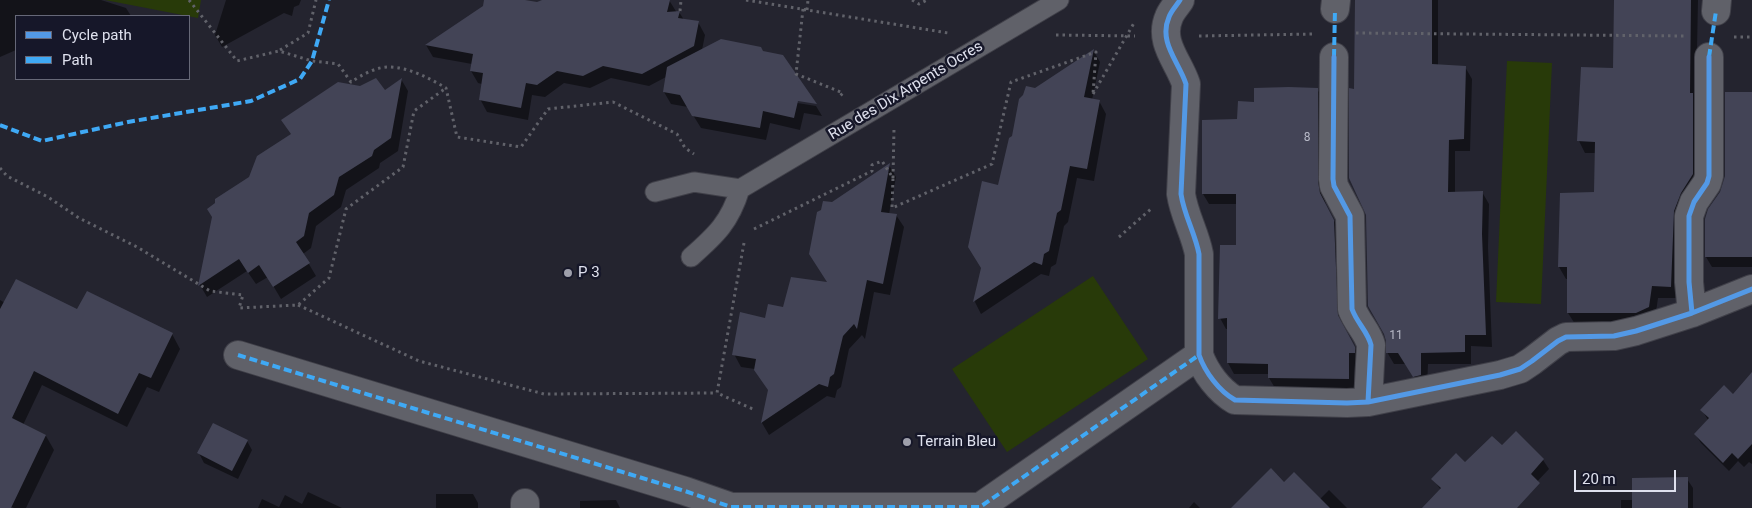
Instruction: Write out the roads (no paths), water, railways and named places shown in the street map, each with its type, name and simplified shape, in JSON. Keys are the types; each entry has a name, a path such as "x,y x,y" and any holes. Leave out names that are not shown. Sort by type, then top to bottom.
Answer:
{"street":[{"path":"1180,0 1169,17 1166,37 1171,54 1186,84 1182,194 1184,209 1197,241 1200,254 1199,355 1201,362 1219,388 1235,400 1368,402 1500,375 1520,369 1566,337 1614,336 1636,332 1752,290"},
{"path":"1334,57 1333,179 1334,186 1350,216 1352,309 1369,338 1371,346 1368,402"},
{"path":"1692,313 1689,282 1689,216 1694,202 1707,184 1709,176 1709,57"},
{"path":"238,355 685,491 731,507 980,507 1199,355"}],"lane":[{"name":"Rue des Dix Arpents Ocres","path":"746,186 1059,0"},
{"path":"655,192 694,182 746,186 726,221 713,237 691,257"}],"place":[{"name":"P 3","path":"568,273"},
{"name":"Terrain Bleu","path":"907,442"}]}
